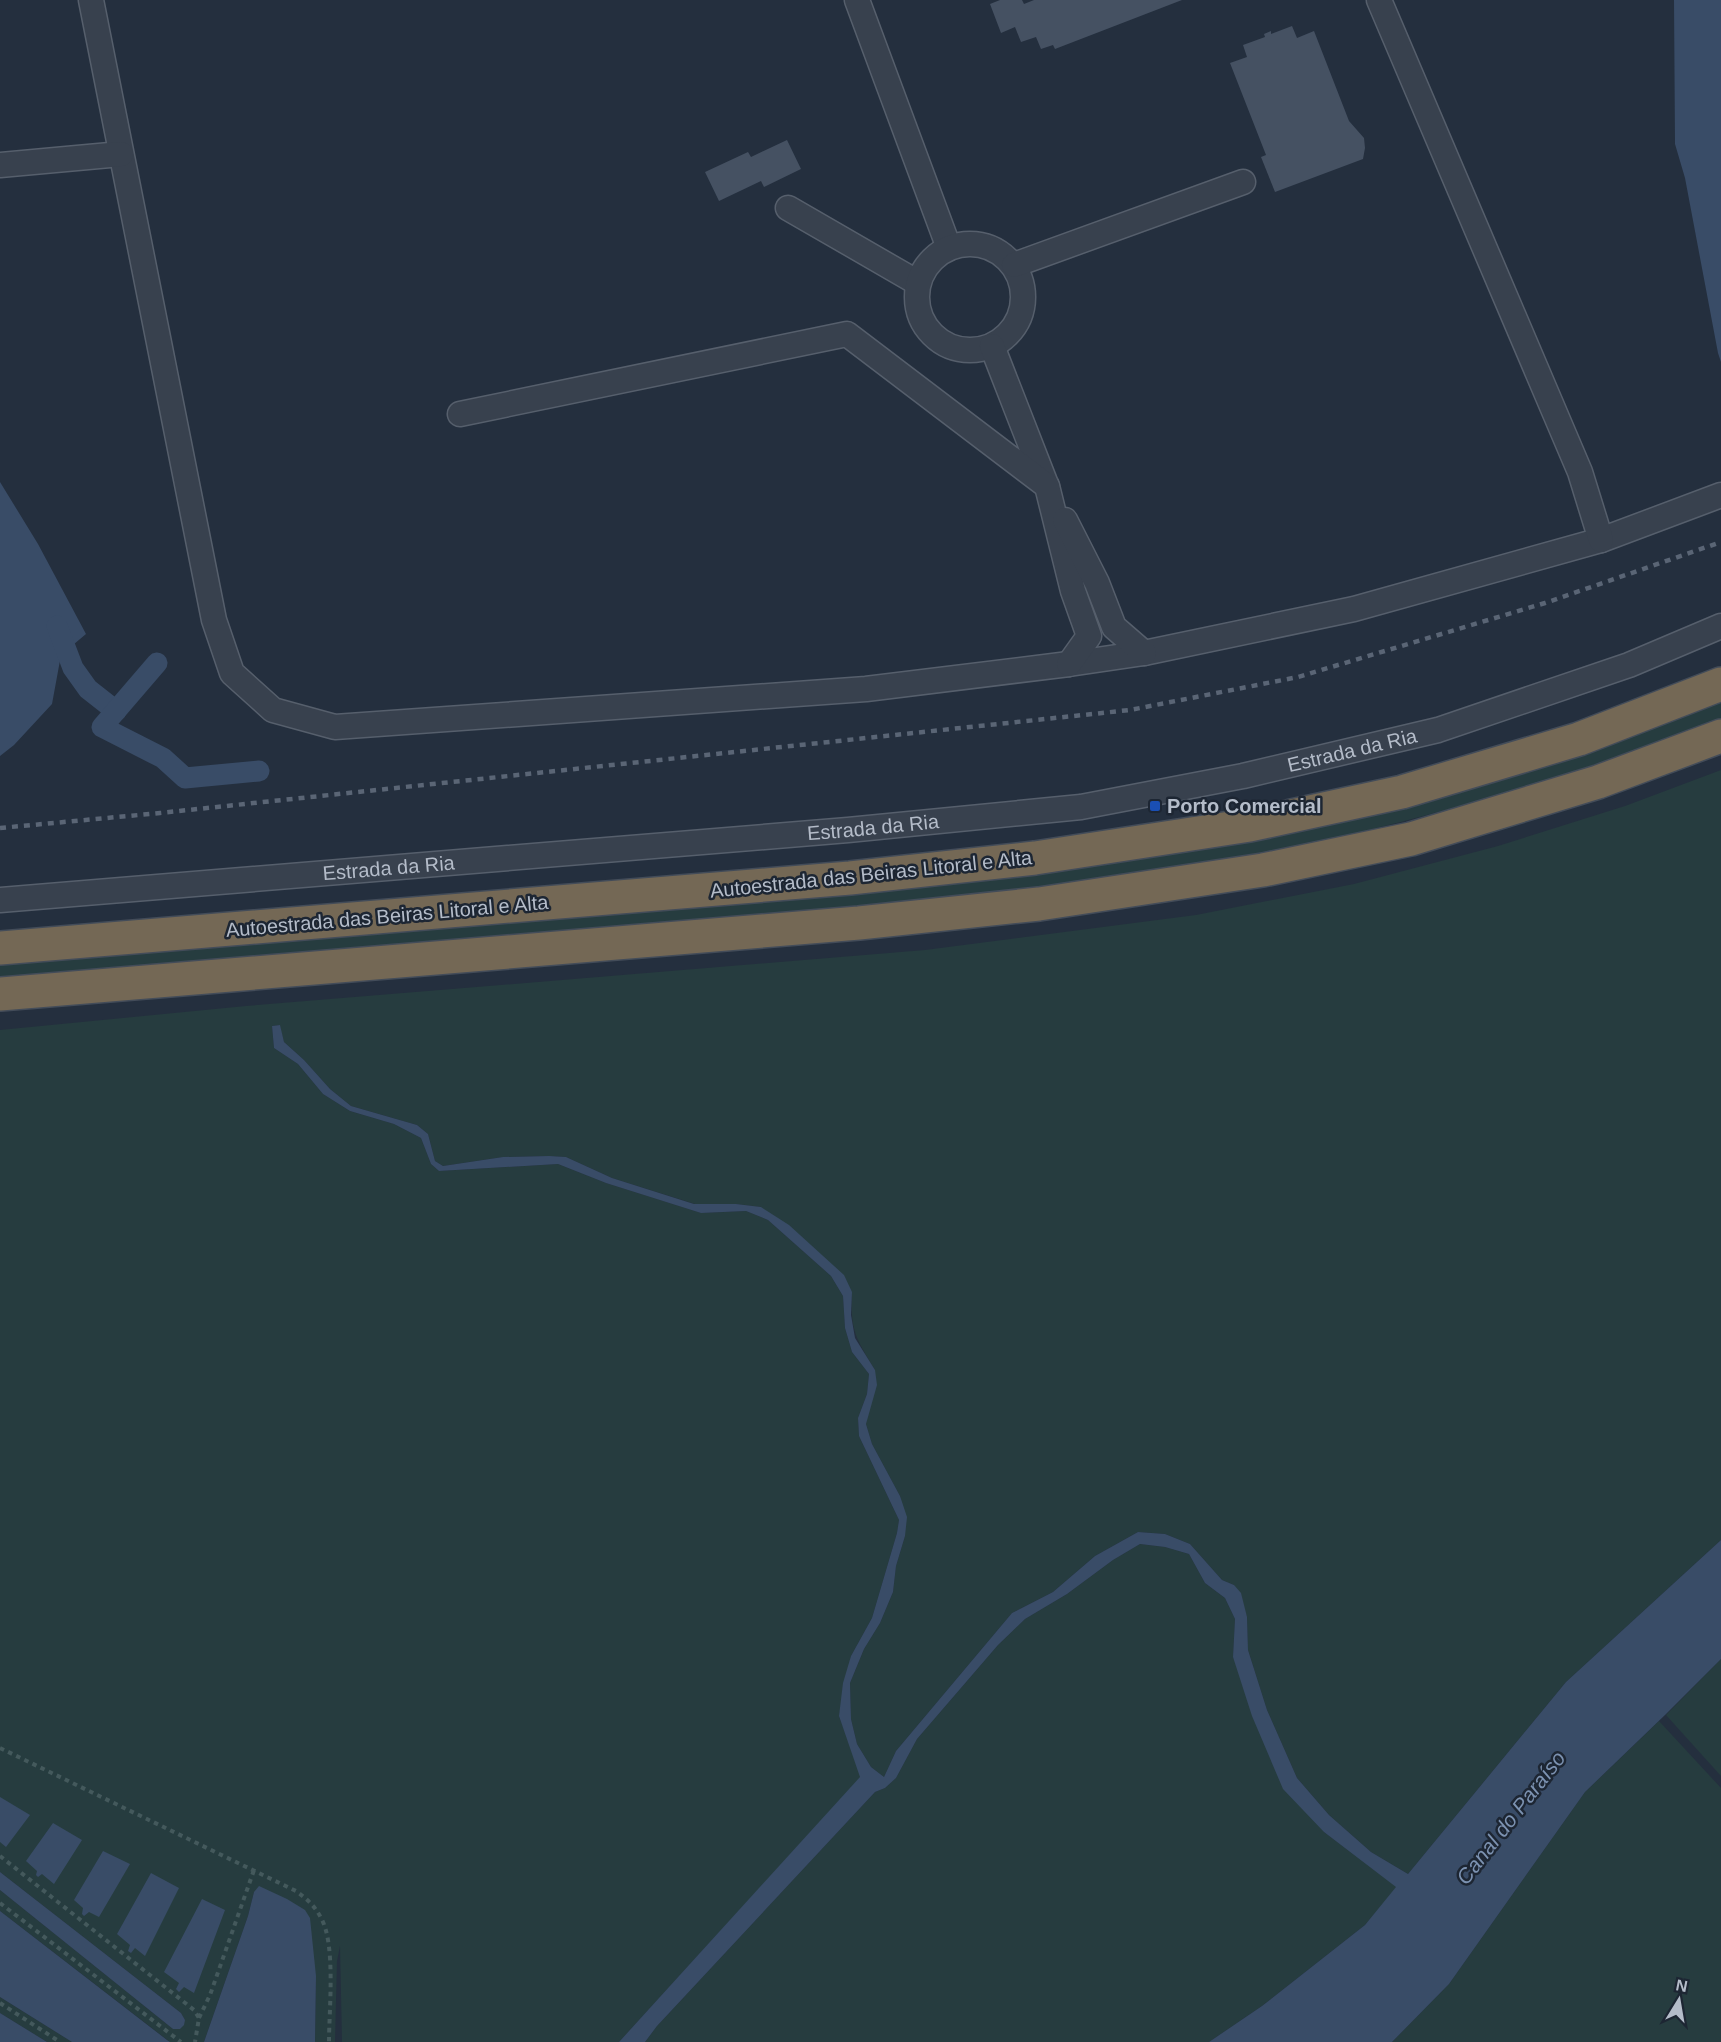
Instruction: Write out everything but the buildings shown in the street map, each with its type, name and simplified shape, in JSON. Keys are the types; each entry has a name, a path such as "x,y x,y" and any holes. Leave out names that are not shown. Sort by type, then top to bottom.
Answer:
{"highway":[{"name":"Autoestrada das Beiras Litoral e Alta","path":"0,948 838,879 1035,858 1250,825 1402,792 1579,739 1721,684"},
{"path":"0,994 859,923 1039,904 1263,870 1411,839 1598,782 1721,736"}],"street":[{"path":"91,0 214,620 232,673 273,710 334,727 866,689 1144,653 1354,609 1601,540 1721,495"},
{"path":"857,0 949,248"},
{"path":"1379,0 1580,472 1601,540"},
{"path":"0,165 121,154"},
{"path":"1014,265 1243,182"},
{"path":"788,208 918,283"},
{"path":"972,243 995,250 1014,265 1023,287 1022,311 1011,332 992,346 968,351 945,345 927,329 917,307 918,283 929,262 949,248 972,243"},
{"path":"460,414 848,334 1047,486 1073,591 1089,636 1069,664"},
{"path":"992,346 1047,486 1097,583 1114,627 1144,653"},
{"name":"Estrada da Ria","path":"0,900 848,830 1081,807 1243,776 1438,730 1629,665 1721,626"}],"path":[{"path":"0,1748 254,1870 296,1891 312,1903 322,1918 329,1954 328,2042"},
{"path":"0,1856 194,2010 200,2018"},
{"path":"195,2042 200,2018 254,1870"},
{"path":"0,1902 181,2042"},
{"path":"0,2004 60,2042"}],"green space":[{"path":"1721,696 1721,719 1595,765 1402,822 1272,852 1206,864 1065,885 923,900 0,978 0,960 1173,849"},
{"path":"1721,770 1721,1540 1566,1682 1408,1874 1371,1852 1329,1815 1297,1778 1267,1710 1248,1650 1247,1617 1234,1585 1222,1580 1190,1544 1165,1534 1138,1532 1095,1556 1053,1592 1012,1613 896,1751 884,1777 871,1767 857,1744 851,1719 850,1683 864,1649 880,1623 893,1592 896,1566 905,1536 900,1496 872,1444 866,1424 875,1370 863,1350 853,1325 852,1292 761,1207 736,1204 695,1204 612,1178 566,1157 503,1157 443,1166 435,1161 428,1134 417,1125 351,1106 330,1089 284,1042 279,1025 272,1026 274,1048 298,1064 323,1094 350,1111 394,1124 421,1138 431,1164 439,1171 558,1164 606,1183 701,1213 746,1211 768,1220 831,1276 843,1296 845,1328 852,1352 869,1374 867,1394 858,1418 859,1436 899,1520 872,1618 851,1656 839,1716 861,1777 619,2042 342,2042 340,1946 337,1961 335,2042 315,2042 316,1976 254,1892 248,1916 204,2042 170,2042 0,1911 0,1890 173,2029 180,2029 185,2020 181,2013 0,1872 0,1030 246,1006 925,950 1196,915 1354,884 1498,846 1625,806"},
{"path":"1140,1544 1165,1547 1189,1554 1205,1583 1225,1598 1235,1619 1233,1657 1324,1832 1397,1887 1365,1925 1262,2006 1209,2042 645,2042 657,2026 875,1792 885,1788 896,1778 917,1739 998,1645 1025,1619 1067,1594 1113,1560"},
{"path":"1721,1659 1721,1776 1666,1715"},
{"path":"1659,1721 1721,1788 1721,2042 1392,2042 1449,1984 1585,1792"},
{"path":"0,1997 72,2042 47,2042 0,2013"}],"water":[{"path":"1674,0 1721,0 1721,362 1685,178 1675,144"},
{"path":"0,482 38,544 86,634 61,655 52,704 14,745 0,756"},
{"name":"Canal do Paraíso","path":"280,1025 284,1042 330,1089 351,1106 417,1125 428,1134 435,1161 443,1166 503,1157 566,1157 612,1178 694,1204 736,1204 761,1207 789,1225 844,1275 852,1292 851,1315 855,1338 875,1370 877,1385 866,1424 872,1444 900,1496 907,1517 905,1536 896,1566 893,1592 880,1623 864,1649 850,1683 851,1719 857,1744 871,1767 884,1777 896,1751 1012,1613 1053,1592 1095,1556 1138,1532 1165,1534 1190,1544 1222,1580 1234,1585 1241,1593 1247,1617 1248,1650 1267,1710 1297,1778 1329,1815 1371,1852 1408,1874 1566,1682 1721,1540 1721,1659 1585,1792 1449,1984 1392,2042 1209,2042 1262,2006 1365,1925 1396,1887 1324,1832 1283,1789 1252,1716 1233,1657 1235,1619 1225,1598 1205,1583 1189,1554 1165,1547 1140,1544 1113,1560 1067,1594 1025,1619 998,1645 917,1739 896,1778 885,1788 875,1792 657,2026 645,2042 619,2042 860,1777 839,1716 843,1683 851,1656 872,1618 899,1520 859,1436 858,1418 867,1394 869,1374 852,1352 845,1328 843,1296 831,1276 768,1220 746,1211 701,1213 606,1183 558,1164 439,1171 431,1164 421,1138 394,1124 350,1111 323,1094 298,1064 274,1048 272,1026"},
{"path":"0,1797 30,1815 6,1847 0,1842"},
{"path":"53,1823 82,1840 54,1884 42,1874 38,1877 37,1871 26,1861"},
{"path":"103,1851 130,1864 99,1917 89,1912 84,1916 83,1908 74,1900"},
{"path":"0,1872 181,2013 185,2020 184,2025 180,2029 173,2029 0,1890"},
{"path":"151,1873 179,1888 145,1956 135,1948 131,1953 128,1951 130,1945 117,1934"},
{"path":"259,1886 305,1910 310,1918 316,1976 315,2042 204,2042 248,1916 254,1892"},
{"path":"202,1899 225,1910 194,1993 184,1987 179,1992 176,1989 179,1983 164,1972"},
{"path":"0,1911 170,2042 72,2042 0,1997"},
{"path":"0,2013 47,2042 0,2042"}],"waterway":[{"path":"57,626 73,668 88,689 116,711"},
{"path":"157,663 102,727 163,758 185,778 259,771"}],"railway":[{"path":"0,828 1130,710 1298,677 1545,603 1721,542"}],"place":[{"name":"Porto Comercial","path":"1155,806"}]}
